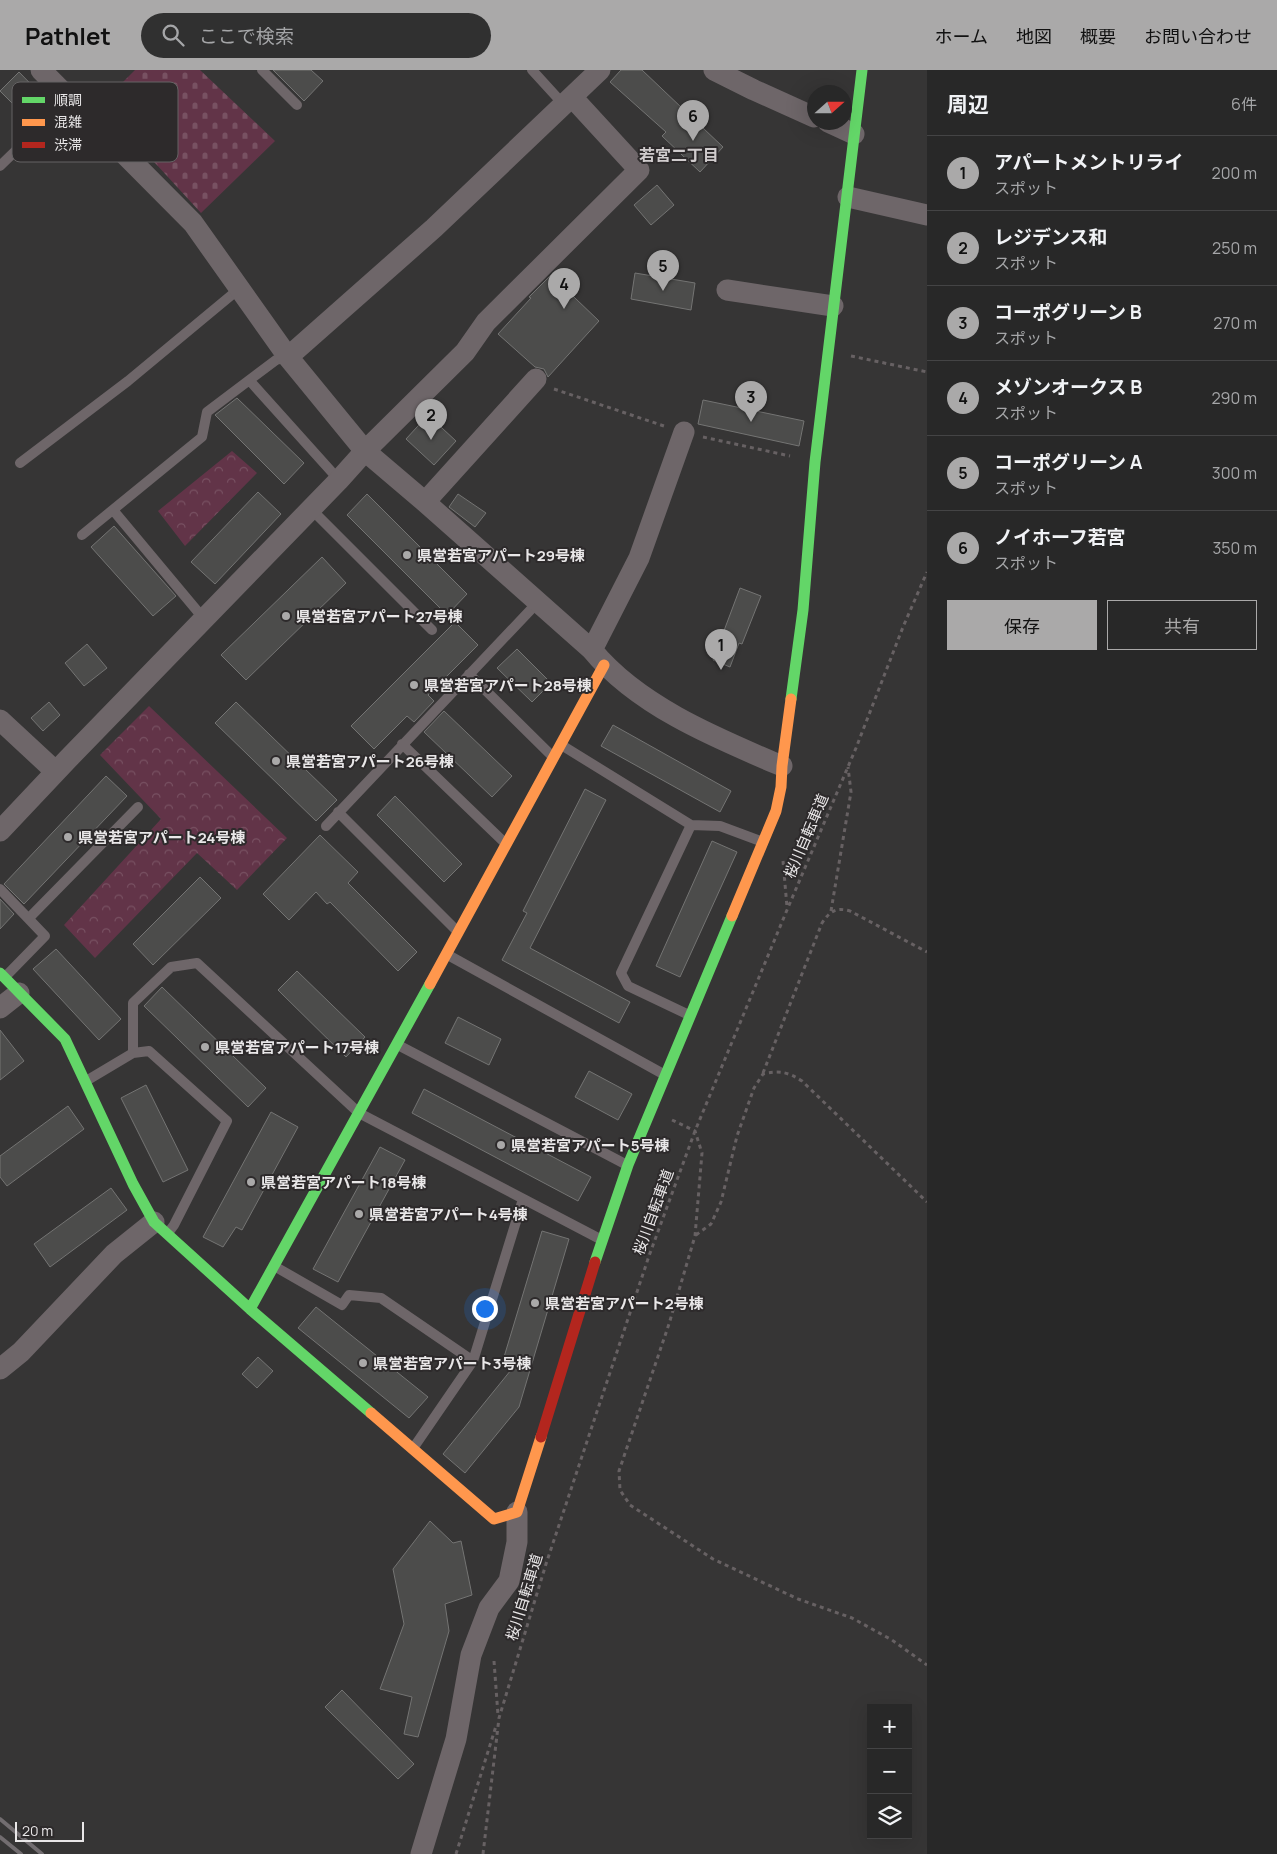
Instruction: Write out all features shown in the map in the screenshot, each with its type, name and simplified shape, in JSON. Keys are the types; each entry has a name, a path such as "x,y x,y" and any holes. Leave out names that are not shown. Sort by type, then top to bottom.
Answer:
{"street":[{"path":"41,70 53,82"},
{"path":"288,357 434,228 600,70"},
{"path":"714,70 807,114"},
{"path":"422,1854 456,1739 471,1655 489,1608 509,1581 517,1542 517,1512 602,1240 628,1165 776,811 781,786 803,610 815,462 862,70"},
{"path":"0,831 55,771 339,480 365,451 465,352 486,322 639,170 568,101"},
{"path":"845,130 854,134"},
{"path":"133,162 193,223 288,357 365,451 538,602 598,657 622,682 691,725 782,766"},
{"path":"848,197 927,214"},
{"path":"727,290 833,306"},
{"path":"425,502 536,379"},
{"path":"250,1309 562,746 639,558 684,432"},
{"path":"0,720 55,771"},
{"path":"2,975 66,1039 133,1184 161,1228 250,1309 494,1519 517,1512"},
{"path":"0,1008 19,992"},
{"path":"0,1369 21,1352 114,1254 161,1228"}],"lane":[{"path":"262,70 297,105"},
{"path":"532,70 568,101"},
{"path":"0,166 12,154"},
{"path":"20,463 128,380 240,288"},
{"path":"82,535 202,437 207,412 276,360 288,357"},
{"path":"250,380 339,480"},
{"path":"311,508 432,630"},
{"path":"113,510 204,619"},
{"path":"326,826 538,602"},
{"path":"469,674 555,759"},
{"path":"402,744 508,845"},
{"path":"562,746 691,825 720,826 763,842"},
{"path":"29,918 138,807"},
{"path":"338,812 459,933"},
{"path":"690,1015 628,986 621,974 691,825"},
{"path":"0,889 45,936 2,975"},
{"path":"447,955 665,1076"},
{"path":"133,1053 133,1002 171,967 197,963 359,1114 602,1240"},
{"path":"397,1045 628,1165"},
{"path":"86,1082 133,1053 149,1051 228,1121 174,1225 161,1228"},
{"path":"412,1450 473,1361 522,1199"},
{"path":"274,1266 342,1305 349,1294 381,1298 473,1361"}],"path":[{"path":"829,351 927,372"},
{"name":"桜川自転車道","path":"483,1854 499,1718 546,1564 648,1256 695,1131 848,767 903,627 927,572"},
{"path":"695,1236 711,1224 721,1202 737,1136 754,1088 763,1074 818,931 831,911 851,792 848,767"},
{"path":"831,911 840,909 850,911 927,952"},
{"path":"763,1074 777,1071 790,1073 802,1081 927,1202"},
{"path":"695,1131 702,1152 695,1236 669,1324 619,1471 620,1490 630,1505 713,1559 798,1599 852,1618 892,1640 927,1665"},
{"path":"456,1854 499,1718"}],"green space":[{"path":"135,70 200,70 275,141 201,213 154,162 178,162 178,82 123,82"},
{"path":"232,451 257,473 185,546 158,511"},
{"path":"149,706 287,838 237,890 197,853 95,958 64,925 161,819 100,755"}],"building":[{"path":"273,70 311,70 323,81 304,101"},
{"path":"621,70 642,70 723,147 700,172 662,136 666,132 610,82"},
{"path":"19,72 29,82 12,82 12,103 0,91"},
{"path":"657,185 674,205 651,225 634,205"},
{"path":"635,273 695,283 691,310 631,299"},
{"path":"551,275 599,321 548,377 544,369 535,367 498,334 531,298 529,297"},
{"path":"237,398 304,463 284,484 215,415"},
{"path":"703,400 804,421 799,446 698,424"},
{"path":"428,415 456,441 434,465 406,439"},
{"path":"258,492 281,514 215,584 191,562"},
{"name":"県営若宮アパート29号棟","path":"367,494 467,594 447,615 347,515"},
{"path":"458,494 486,513 475,527 449,507"},
{"path":"114,526 176,596 153,616 91,547"},
{"name":"県営若宮アパート27号棟","path":"322,557 346,583 246,680 221,655"},
{"path":"740,588 761,596 742,644 739,643 730,667 713,660"},
{"name":"県営若宮アパート28号棟","path":"455,622 478,645 428,695 434,701 414,722 407,716 374,749 351,726"},
{"path":"87,644 107,668 84,686 65,663"},
{"path":"517,649 551,683 532,702 497,668"},
{"path":"49,702 60,715 43,731 31,718"},
{"name":"県営若宮アパート26号棟","path":"236,702 337,800 316,821 215,723"},
{"path":"444,711 512,776 492,797 424,732"},
{"path":"613,725 731,791 720,812 601,746"},
{"name":"県営若宮アパート24号棟","path":"106,776 127,796 24,904 4,884"},
{"path":"585,789 606,800 530,948 630,1002 619,1023 502,960 527,913 523,911"},
{"path":"395,796 462,864 444,882 377,815"},
{"path":"320,835 358,872 348,883 417,952 398,971 330,902 327,904 316,892 289,920 263,894"},
{"path":"712,841 737,852 680,977 656,966"},
{"path":"200,877 221,898 153,965 133,944"},
{"path":"0,899 14,914 0,929"},
{"path":"56,949 121,1019 99,1040 33,969"},
{"path":"297,971 365,1037 346,1057 278,990"},
{"name":"県営若宮アパート17号棟","path":"162,987 266,1088 248,1107 144,1006"},
{"path":"458,1017 501,1039 489,1065 445,1043"},
{"path":"0,1030 24,1061 0,1080"},
{"path":"589,1071 632,1094 618,1120 575,1097"},
{"path":"146,1085 188,1170 163,1182 121,1098"},
{"name":"県営若宮アパート5号棟","path":"424,1089 591,1177 578,1201 412,1113"},
{"path":"68,1106 84,1129 7,1186 0,1177 0,1156"},
{"name":"県営若宮アパート18号棟","path":"271,1112 298,1127 242,1230 236,1227 223,1247 203,1237"},
{"name":"県営若宮アパート4号棟","path":"380,1147 405,1160 338,1282 313,1269"},
{"path":"111,1188 127,1210 50,1267 34,1244"},
{"path":"542,1231 569,1239 519,1407 465,1473 443,1454 511,1370 501,1367"},
{"name":"県営若宮アパート3号棟","path":"316,1307 428,1397 409,1418 298,1328"},
{"path":"258,1357 273,1371 257,1388 242,1374"},
{"path":"430,1521 453,1543 461,1541 472,1595 445,1604 449,1631 418,1737 404,1734 412,1697 380,1689 404,1624 393,1569"},
{"path":"342,1690 414,1764 398,1779 325,1707"}],"railway":[{"path":"0,1819 42,1854"},
{"path":"0,1837 21,1854"}],"traffic: fast":[{"path":"791,699 803,610 815,462 862,70"},
{"path":"595,1262 628,1165 732,916"},
{"path":"0,973 65,1039 133,1184 154,1222 250,1309 371,1413"},
{"path":"250,1309 430,984"}],"traffic: slow":[{"path":"430,984 604,665"},
{"path":"732,916 776,811 781,787 791,699"},
{"path":"371,1413 494,1519 517,1512 541,1437"}],"traffic: jam":[{"path":"541,1437 595,1262"}],"place":[{"name":"ノイホーフ若宮","path":"693,141"},
{"name":"コーポグリーン A","path":"663,291"},
{"name":"メゾンオークス B","path":"564,309"},
{"name":"コーポグリーン B","path":"751,422"},
{"name":"レジデンス和","path":"431,440"},
{"name":"県営若宮アパート29号棟","path":"407,555"},
{"name":"県営若宮アパート27号棟","path":"286,616"},
{"name":"アパートメントリライ","path":"721,670"},
{"name":"県営若宮アパート28号棟","path":"414,685"},
{"name":"県営若宮アパート26号棟","path":"276,761"},
{"name":"県営若宮アパート24号棟","path":"68,837"},
{"name":"県営若宮アパート17号棟","path":"205,1047"},
{"name":"県営若宮アパート5号棟","path":"501,1145"},
{"name":"県営若宮アパート18号棟","path":"251,1182"},
{"name":"県営若宮アパート4号棟","path":"359,1214"},
{"name":"県営若宮アパート2号棟","path":"535,1303"},
{"name":"県営若宮アパート3号棟","path":"363,1363"}],"district":[{"name":"若宮二丁目","path":"679,155"}]}
